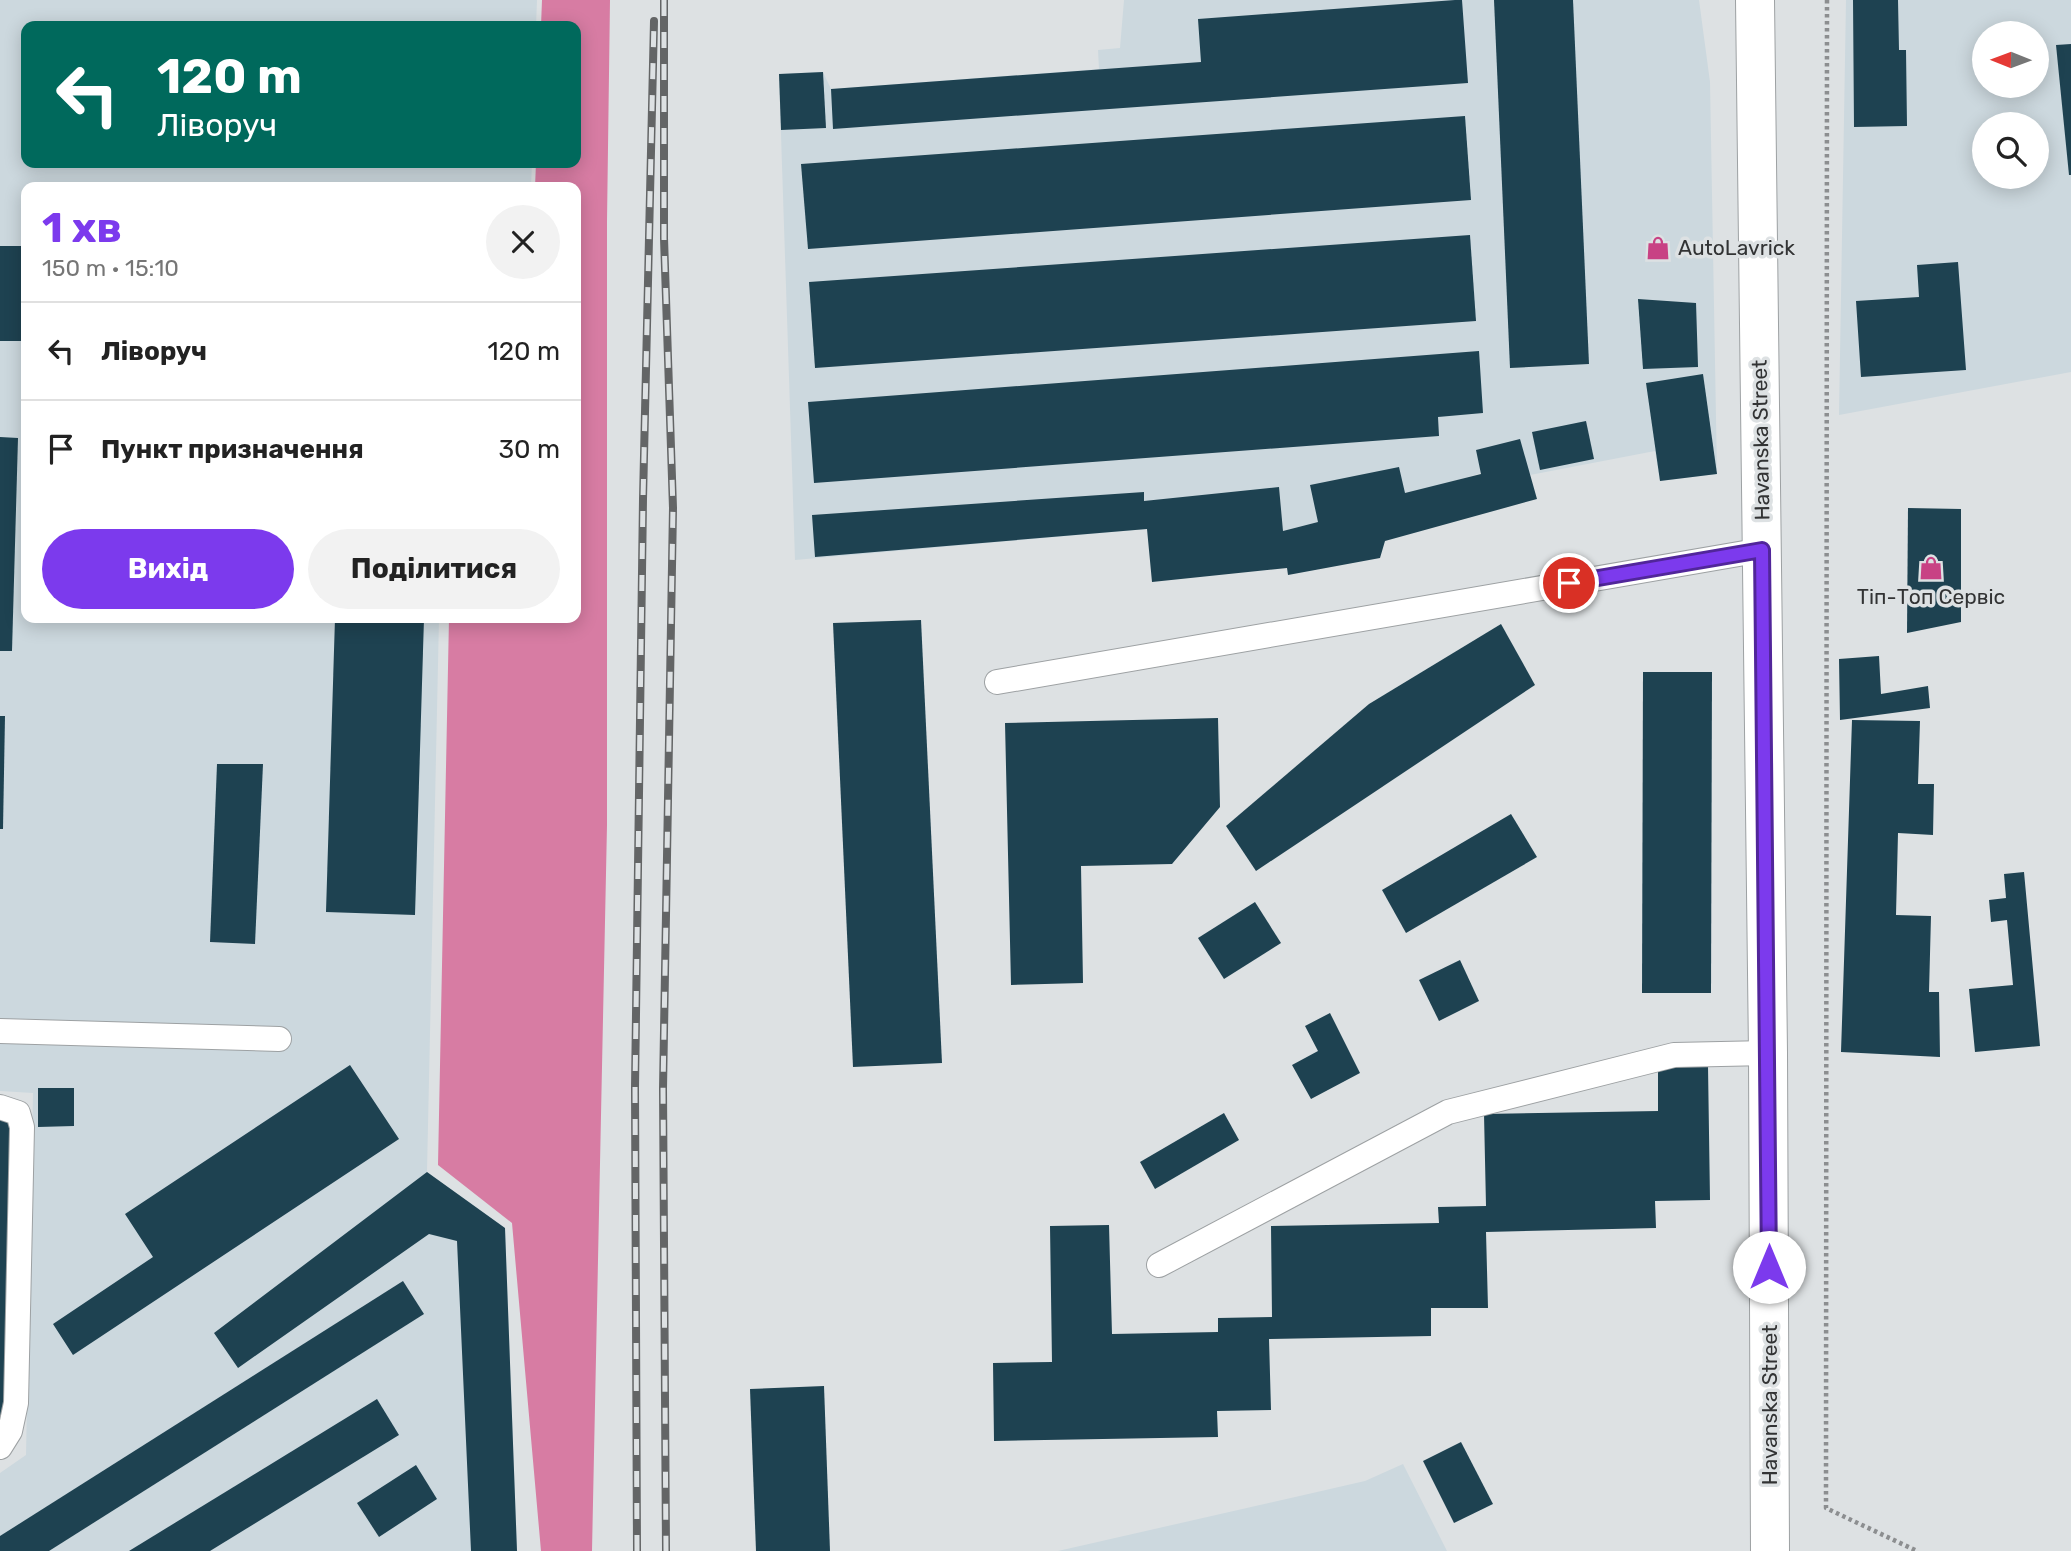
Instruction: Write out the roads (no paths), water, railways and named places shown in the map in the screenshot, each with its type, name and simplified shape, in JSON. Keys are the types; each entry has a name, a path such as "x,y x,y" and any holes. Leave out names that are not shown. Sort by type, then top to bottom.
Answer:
{"street":[{"name":"Havanska Street","path":"1755,0 1769,1053 1770,1551"}],"lane":[{"path":"997,682 1762,550"},
{"path":"0,1031 279,1039"},
{"path":"1159,1265 1448,1112 1674,1055 1769,1053"},
{"path":"0,1107 18,1113 22,1127 16,1403 10,1431 0,1447"}],"railway":[{"path":"664,0 664,238 673,508 663,1089 666,1551"},
{"path":"637,1551 635,1088 643,499 654,21"}],"place":[{"name":"AutoLavrick","path":"1658,248"},
{"name":"Тіп-Топ Сервіс","path":"1931,568"}]}
